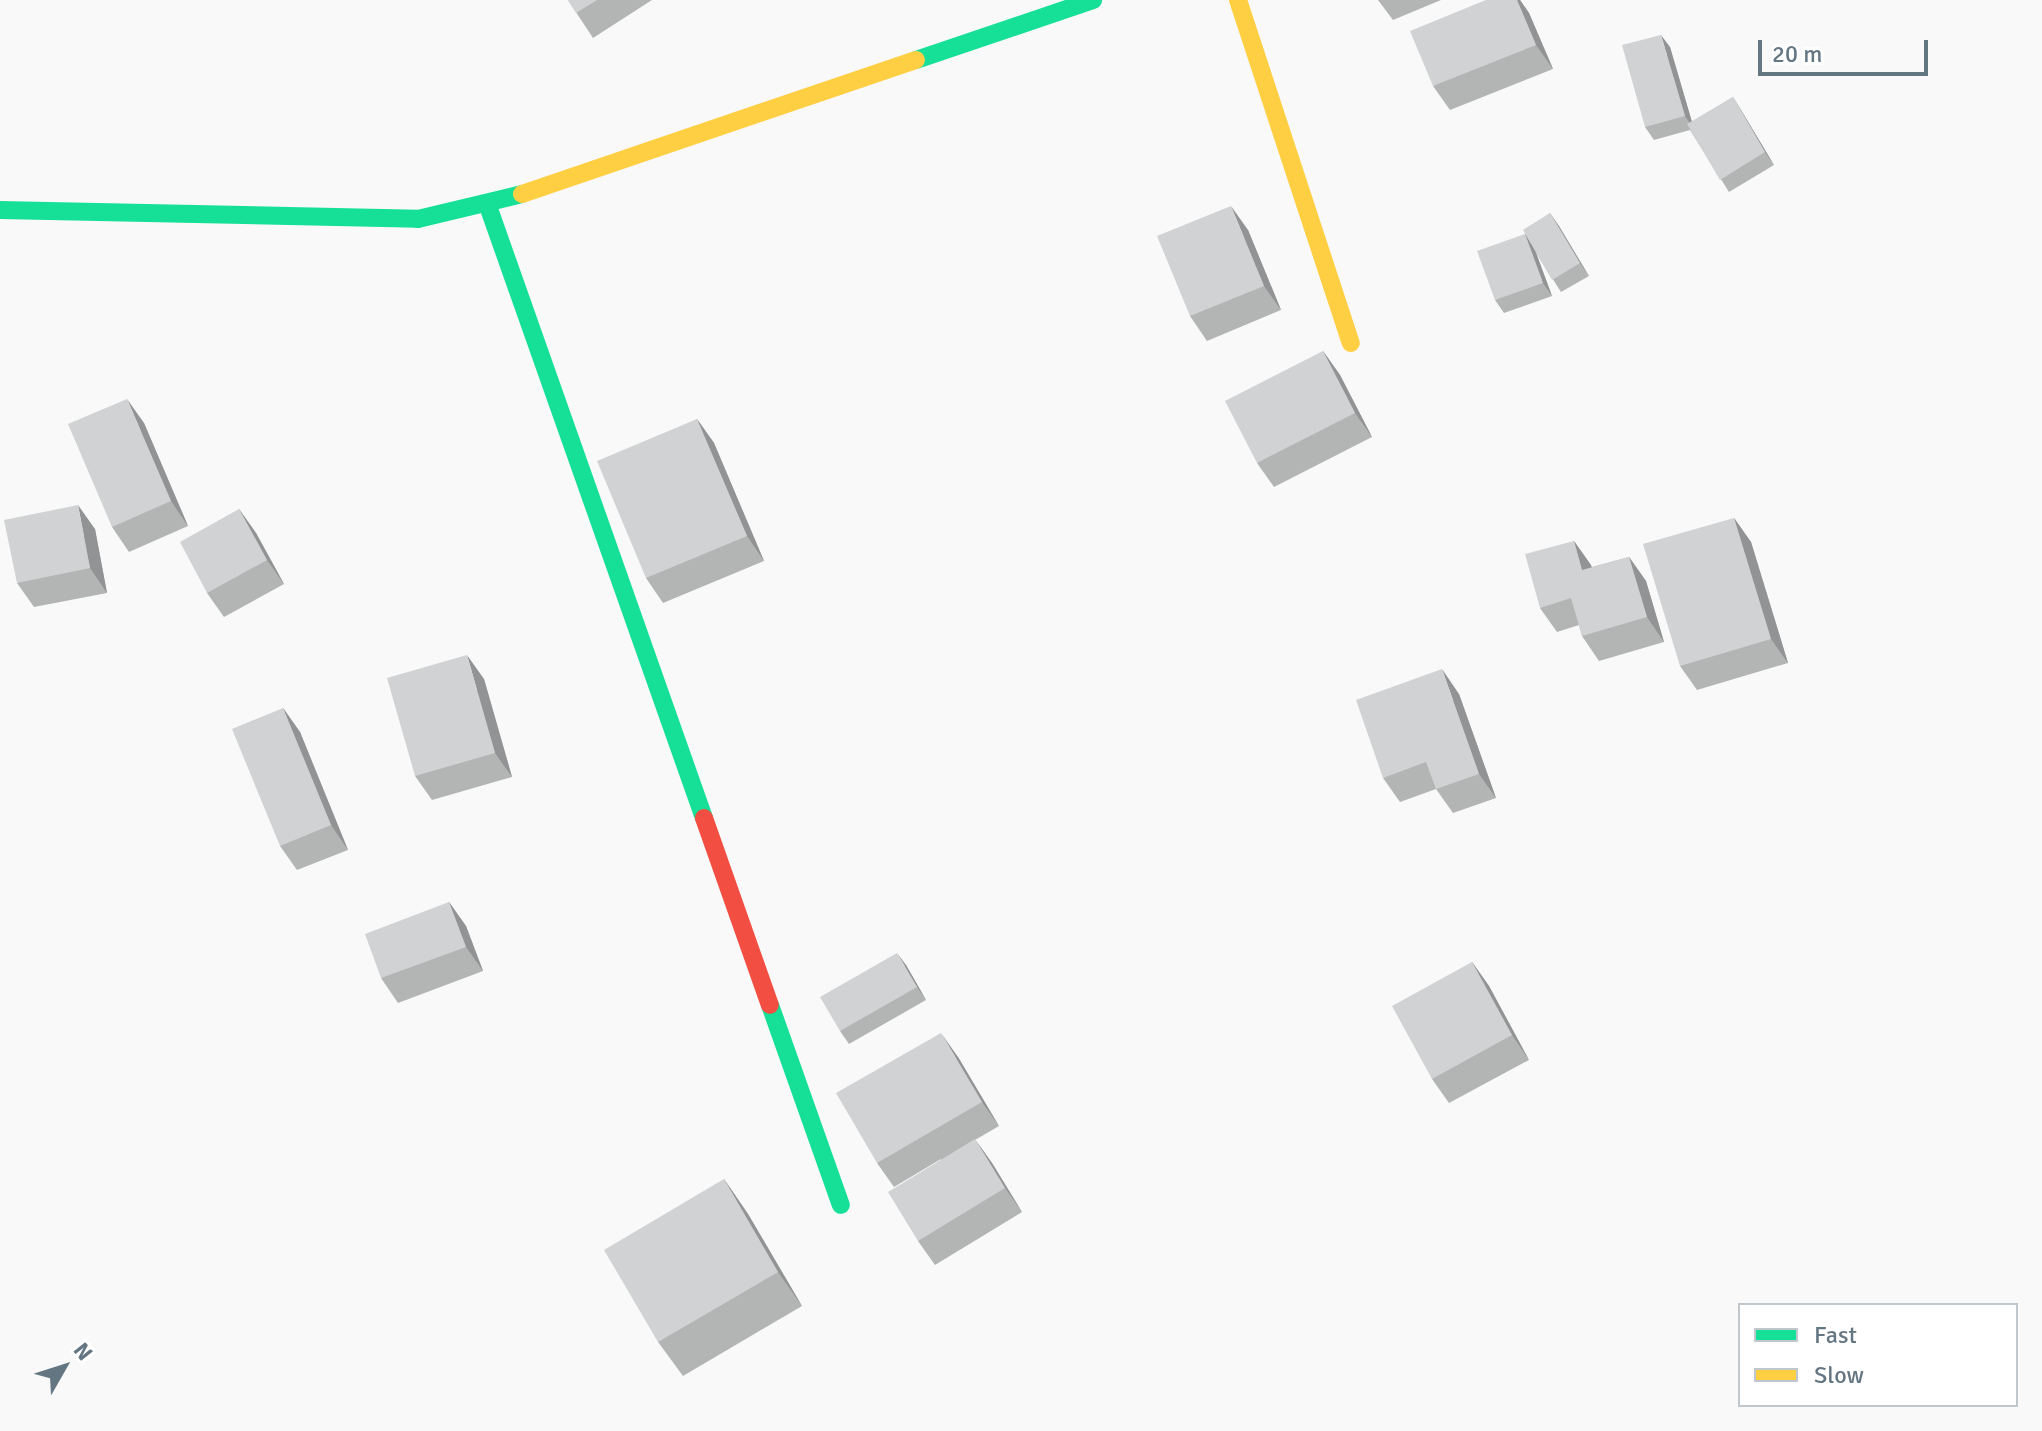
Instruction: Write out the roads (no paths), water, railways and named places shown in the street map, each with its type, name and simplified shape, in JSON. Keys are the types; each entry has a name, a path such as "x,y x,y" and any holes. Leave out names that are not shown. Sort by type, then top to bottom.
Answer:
{"street":[{"path":"0,210 418,219 488,206 1093,0"},
{"path":"1238,0 1351,343"},
{"path":"488,206 841,1205"}]}
